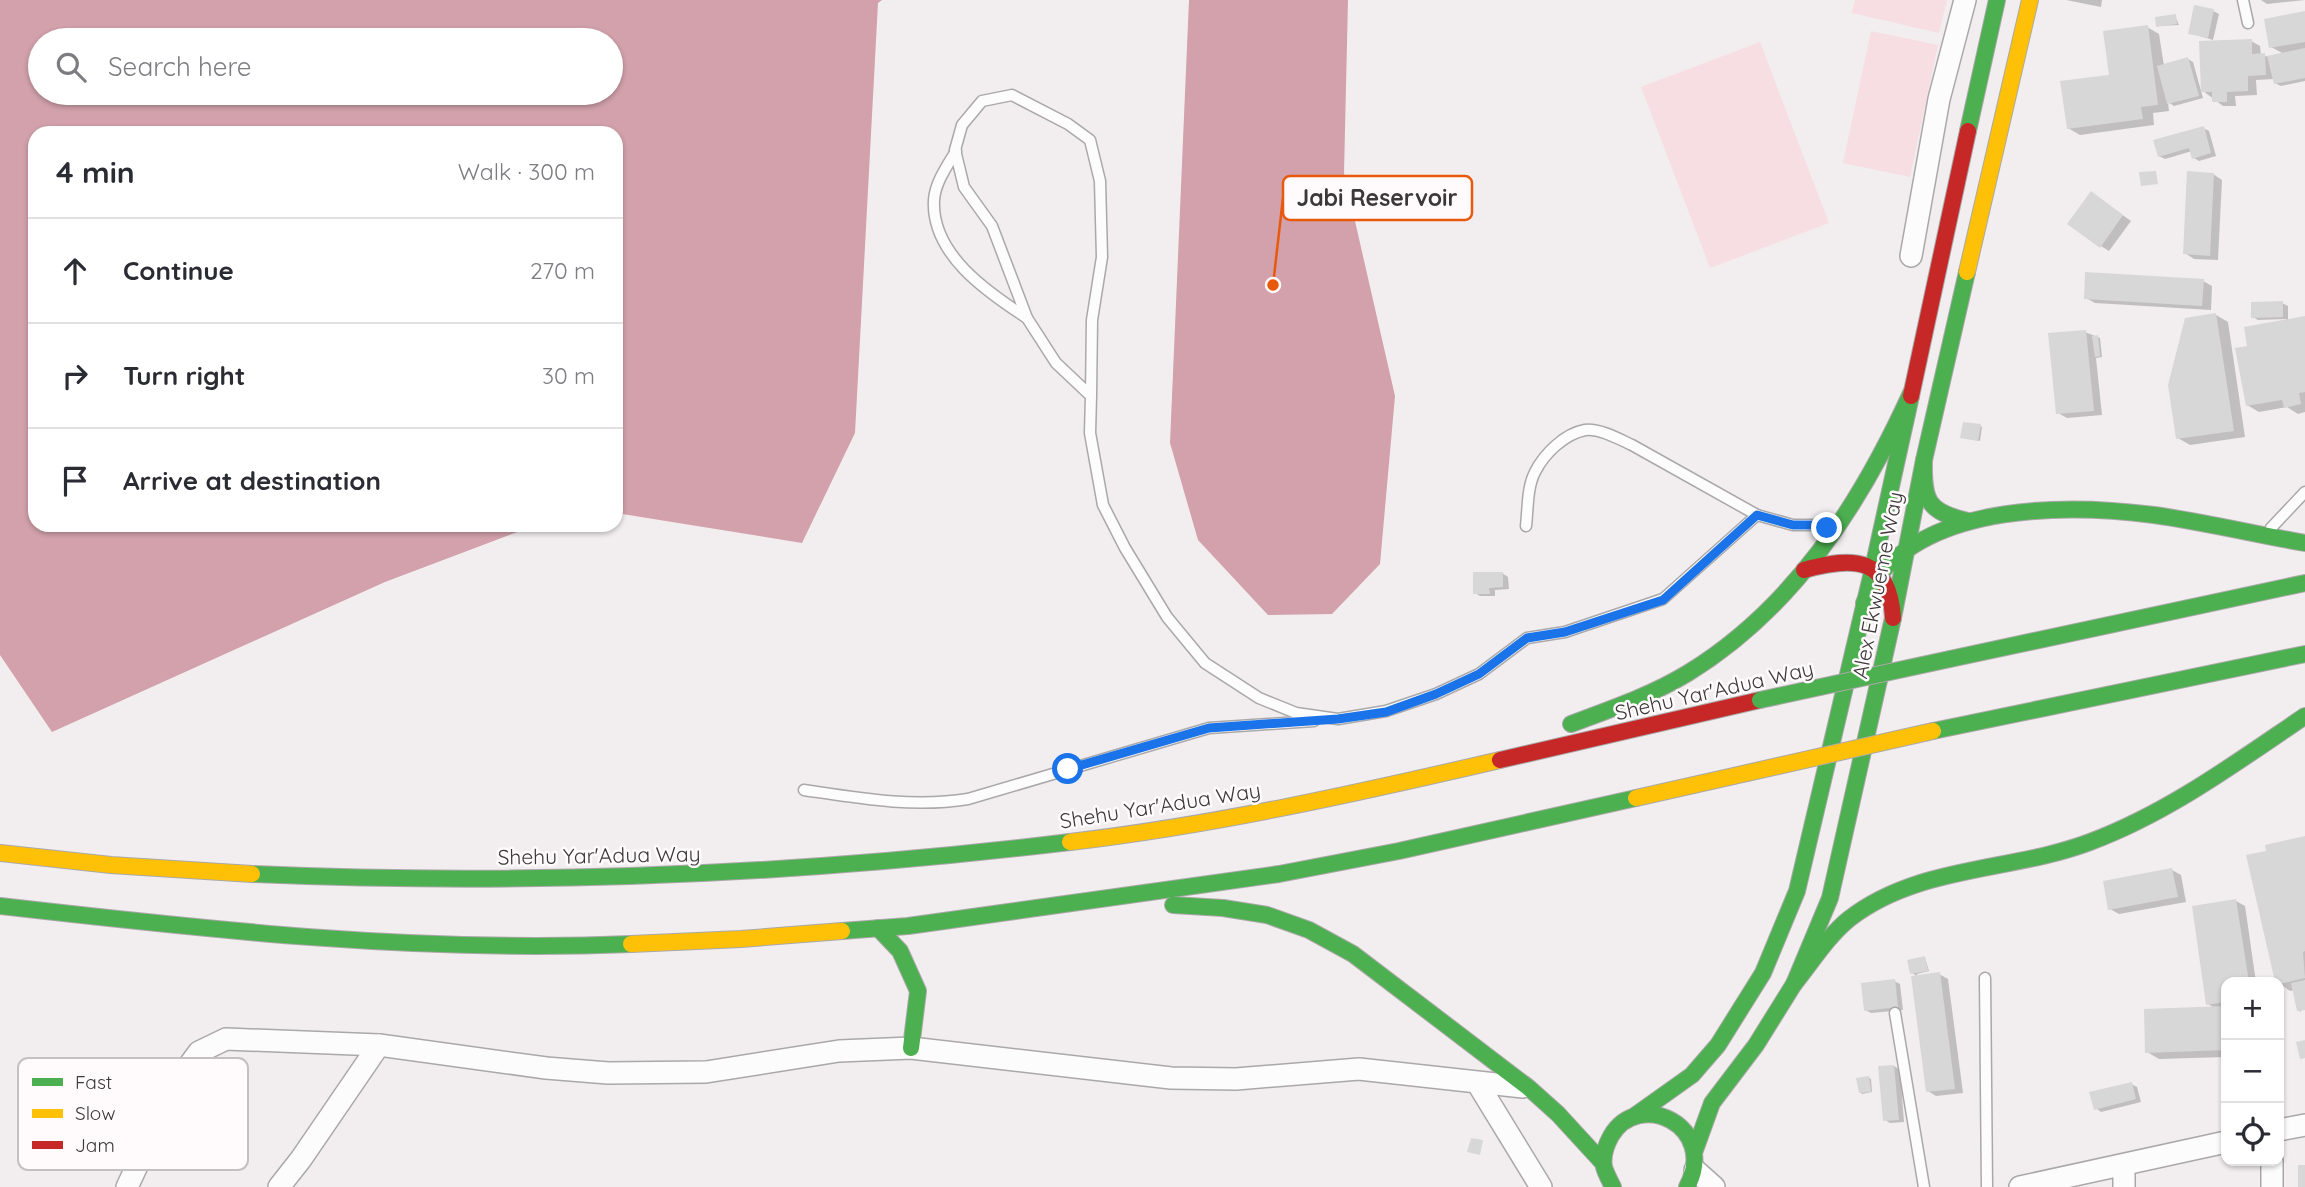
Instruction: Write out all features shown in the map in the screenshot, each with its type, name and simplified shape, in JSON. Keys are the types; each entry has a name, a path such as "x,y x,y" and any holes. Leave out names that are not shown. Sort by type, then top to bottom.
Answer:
{"main road":[{"name":"Alex Ekwueme Way","path":"1607,1177 1605,1147 1609,1137 1619,1125 1692,1075 1718,1045 1758,982 1778,942 1797,891 1864,603 1876,571 1911,393 1997,0"},
{"name":"Alex Ekwueme Way","path":"1692,1169 1713,1102 1755,1045 1794,984 1830,898 1893,618 1924,460 2030,0"},
{"path":"1440,774 1626,703 1700,666 1732,643 1804,570 1833,534 1875,469 1911,393"},
{"path":"1924,460 1923,487 1932,508 1939,514 1968,522"},
{"path":"1876,571 1905,550 1944,530 1968,522 2015,515 2094,511 2164,518 2305,543"},
{"path":"1804,570 1838,562 1855,563 1876,571 1887,581 1892,592 1893,618"},
{"name":"Shehu Yar'Adua Way","path":"0,853 175,870 333,877 642,877 931,858 1087,840 1175,827 1440,774 1760,700 2305,583"},
{"path":"0,906 191,928 323,939 464,946 600,945 741,939 908,926 1279,874 1346,861 1933,731 2305,654"},
{"path":"1794,984 1848,920 1868,906 1926,881 2049,855 2088,843 2125,827 2208,782 2305,716"},
{"path":"1036,909 1200,906 1256,911 1282,918 1331,940 1529,1087 1558,1114 1607,1177"},
{"path":"878,928 900,951 918,991 911,1048"},
{"path":"1633,1117 1649,1114 1678,1123 1689,1135 1692,1169"}],"street":[{"path":"1911,256 1939,99 1965,0"},
{"path":"195,1058 199,1052 226,1039 379,1045 546,1068 664,1074 706,1072 839,1051 911,1048 1171,1078 1236,1079 1359,1069 1478,1084 1529,1087"},
{"path":"279,1187 379,1045"},
{"path":"1478,1084 1541,1187"},
{"path":"2284,1129 2305,1125"},
{"path":"2020,1187 2221,1143"},
{"path":"2124,1165 2124,1187"},
{"path":"2272,1166 2272,1187"},
{"path":"1692,1169 1714,1187"},
{"path":"127,1187 135,1170"}],"lane":[{"path":"2243,0 2248,23"},
{"path":"1027,318 974,280 939,233 934,200 939,181 956,151 962,125 982,101 1012,95 1068,124 1090,140 1100,181 1102,257 1093,320 1090,433 1103,505 1125,548 1167,617 1205,663 1259,698 1296,713 1338,719"},
{"path":"956,151 964,187 992,226 1027,318 1056,363 1091,396"},
{"path":"1527,526 1535,472 1552,449 1565,438 1586,430 1612,436 1632,445 1757,515 1793,525 1820,525 1833,534"},
{"path":"2263,536 2305,492"},
{"path":"804,790 877,801 943,803 968,799 1209,728 1338,719 1386,712 1436,694 1479,674 1527,638 1565,632 1663,600 1757,515"},
{"path":"1985,978 1987,1187"},
{"path":"1895,1013 1924,1187"}],"shaded area":[{"path":"0,0 882,0 878,3 855,433 802,543 623,514 623,126 28,126 28,532 517,532 385,582 52,732 0,655"},
{"path":"1189,0 1348,0 1344,173 1395,396 1380,564 1332,614 1268,615 1198,540 1170,443"},
{"path":"1855,0 1947,0 1939,33 1852,13"},
{"path":"1871,31 1938,45 1910,177 1843,163"},
{"path":"1760,42 1829,223 1710,268 1641,87"}],"building":[{"path":"2194,5 2214,9 2208,38 2188,34"},
{"path":"2305,11 2305,42 2269,48 2264,19"},
{"path":"2176,14 2177,24 2156,27 2155,17"},
{"path":"2148,25 2158,105 2141,107 2143,119 2067,129 2060,81 2109,75 2103,31"},
{"path":"2252,39 2252,54 2265,53 2266,75 2248,76 2248,91 2227,92 2227,102 2212,102 2212,92 2201,92 2199,41"},
{"path":"2305,48 2305,78 2274,84 2267,56"},
{"path":"2188,57 2199,96 2167,104 2157,66"},
{"path":"2204,126 2211,153 2192,159 2189,148 2158,157 2153,140"},
{"path":"2156,171 2158,184 2141,186 2139,172"},
{"path":"2187,171 2214,173 2210,256 2183,254"},
{"path":"2091,191 2123,215 2100,248 2067,224"},
{"path":"2085,272 2204,279 2202,306 2084,299"},
{"path":"2283,301 2283,317 2251,318 2251,302"},
{"path":"2216,313 2234,431 2176,439 2168,385 2185,318"},
{"path":"2305,316 2305,392 2299,393 2301,404 2284,408 2282,400 2246,406 2235,348 2247,346 2244,327"},
{"path":"2086,330 2094,411 2056,414 2048,333"},
{"path":"2098,335 2100,356 2095,357 2092,336"},
{"path":"1963,422 1981,424 1978,441 1960,438"},
{"path":"1473,572 1503,572 1503,587 1489,588 1490,594 1473,594"},
{"path":"2305,836 2305,978 2284,983 2284,977 2274,977 2246,855 2266,851 2265,845"},
{"path":"2172,868 2178,897 2108,910 2103,881"},
{"path":"2236,899 2248,977 2221,977 2221,1003 2206,1005 2192,906"},
{"path":"1925,956 1928,971 1910,974 1907,960"},
{"path":"1940,972 1955,1089 1926,1092 1911,976"},
{"path":"1895,979 1898,1007 1864,1011 1861,983"},
{"path":"2305,980 2305,1010 2297,1011 2291,983"},
{"path":"2221,1006 2221,1050 2145,1053 2144,1009"},
{"path":"2305,1040 2305,1058 2300,1059 2296,1042"},
{"path":"1894,1065 1899,1120 1883,1121 1878,1066"},
{"path":"1869,1076 1871,1092 1859,1093 1856,1078"},
{"path":"2132,1082 2136,1099 2094,1110 2089,1092"},
{"path":"1471,1138 1483,1140 1480,1155 1467,1152"},
{"path":"2298,1165 2305,1165 2305,1187 2298,1187"}],"traffic: fast":[{"path":"1968,131 1997,0"},
{"path":"1695,1150 1712,1103 1756,1045 1794,984 1830,898 1967,272"},
{"path":"1571,724 1674,681 1726,647 1761,617 1792,585 1846,513 1870,474 1911,393"},
{"path":"1633,1117 1692,1075 1718,1045 1763,973 1797,891 1911,396"},
{"path":"1924,460 1925,485 1930,502 1944,513 1968,521"},
{"path":"1864,603 1876,579 1901,554 1932,535 1967,522 2004,514 2043,510 2119,511 2173,518 2305,543"},
{"path":"1950,659 2305,583"},
{"path":"1933,731 2305,654"},
{"path":"1760,700 1950,659"},
{"path":"1794,984 1841,926 1876,901 1935,879 2060,852 2119,830 2174,802 2305,716"},
{"path":"842,931 908,926 1279,874 1399,851 1636,798"},
{"path":"252,874 457,879 661,875 866,863 1070,842"},
{"path":"1173,905 1223,908 1267,915 1309,930 1353,954 1529,1088 1558,1114 1603,1163"},
{"path":"0,906 236,931 394,942 552,946 631,944"},
{"path":"878,928 900,951 918,991 911,1048"},
{"path":"1613,1187 1606,1172 1605,1151 1611,1136 1624,1122 1639,1115 1656,1115 1672,1121 1684,1131 1693,1147 1694,1165 1687,1187"}],"traffic: slow":[{"path":"1967,272 2030,0"},
{"path":"1747,773 1933,731"},
{"path":"1070,842 1232,817 1500,760"},
{"path":"1636,798 1747,773"},
{"path":"0,853 111,865 252,874"},
{"path":"631,944 842,931"}],"traffic: jam":[{"path":"1911,396 1968,131"},
{"path":"1804,570 1839,563 1866,566 1877,572 1885,583 1893,618"},
{"path":"1500,760 1760,700"}],"place":[{"name":"Jabi Reservoir","path":"1273,285"}],"route":[{"path":"1068,769 1209,728 1338,719 1386,712 1436,694 1479,674 1527,638 1565,632 1663,600 1757,515 1793,525 1813,524 1827,528"}]}
